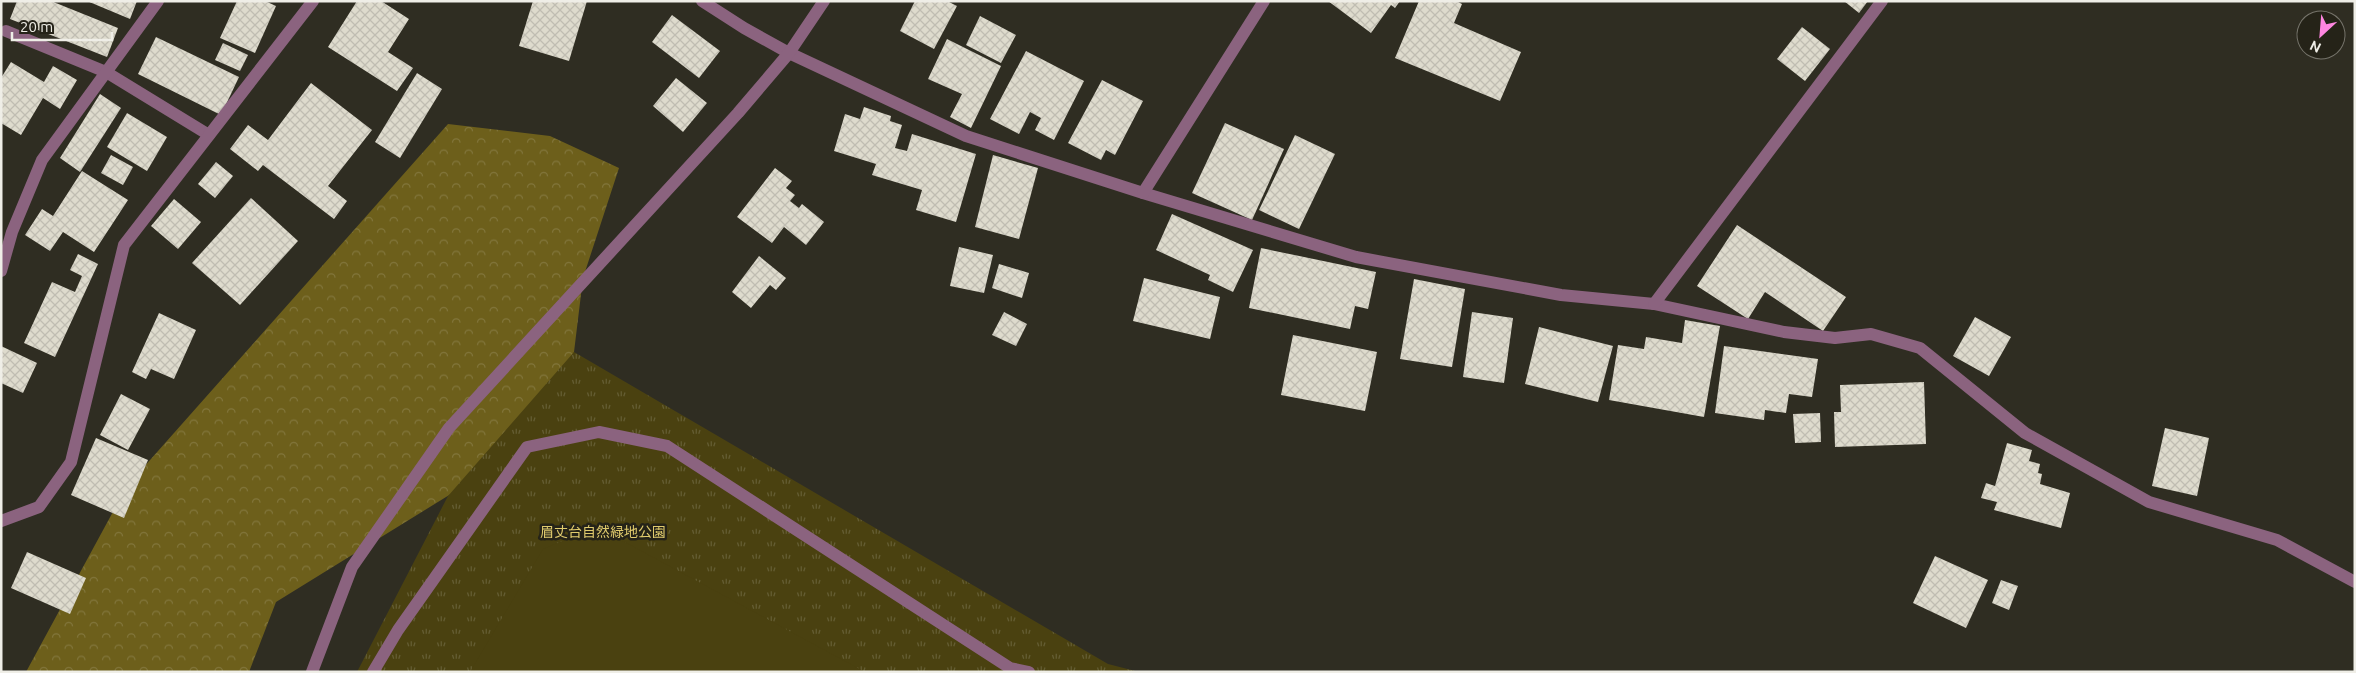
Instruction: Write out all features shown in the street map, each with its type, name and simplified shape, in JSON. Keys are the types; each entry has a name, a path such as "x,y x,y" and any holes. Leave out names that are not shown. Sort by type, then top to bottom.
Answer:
{"street":[{"path":"1,271 12,232 42,160 142,26 158,1"},
{"path":"1,521 39,507 71,462 124,245 313,1"},
{"path":"702,1 744,28 789,53 966,136 1142,193 1356,257 1561,296 1654,304 1784,332 1835,338 1871,334 1920,348 2025,433 2149,502 2277,540 2355,582"},
{"path":"312,672 352,566 449,428 738,113 789,53 824,1"},
{"path":"1142,193 1264,1"},
{"path":"1654,304 1882,1"},
{"path":"3,31 106,72 209,135"},
{"path":"373,672 398,630 527,447 600,432 667,446 1010,668 1029,672"}],"green space":[{"path":"448,124 550,136 619,168 583,278 574,352 527,447 276,602 249,672 26,672 127,486"},
{"name":"眉丈台自然緑地公園","path":"574,352 1108,664 1139,672 357,672 448,496"},
{"path":"597,527 865,672 470,672 543,549"}],"building":[{"path":"17,1 51,1 118,28 107,57 10,19"},
{"path":"87,1 137,1 130,19"},
{"path":"237,1 265,1 276,6 255,53 220,38"},
{"path":"357,1 381,1 409,19 388,52 413,68 397,91 328,47"},
{"path":"533,1 587,1 569,61 519,46"},
{"path":"915,1 947,1 957,6 934,49 900,31"},
{"path":"1328,1 1400,1 1395,8 1391,5 1371,33"},
{"path":"1419,1 1456,1 1462,4 1454,23 1521,52 1500,101 1395,58"},
{"path":"1844,1 1868,1 1859,13"},
{"path":"672,15 720,51 699,78 652,42"},
{"path":"980,16 1016,35 1001,63 966,45"},
{"path":"1802,27 1830,49 1805,81 1777,59"},
{"path":"156,37 239,77 221,115 138,74"},
{"path":"947,39 1001,66 971,128 950,117 962,94 928,79"},
{"path":"223,43 248,55 240,71 215,60"},
{"path":"1026,51 1084,81 1054,140 1035,130 1041,118 1030,112 1019,134 990,119"},
{"path":"11,62 44,82 53,66 77,80 60,109 43,98 21,135 1,123 1,78"},
{"path":"417,73 442,89 400,158 375,142"},
{"path":"676,78 707,103 683,132 653,106"},
{"path":"1102,80 1143,101 1115,155 1106,150 1101,160 1068,143"},
{"path":"311,83 372,130 328,186 347,201 334,219 263,165 258,171 230,149 248,125 268,140"},
{"path":"100,94 121,108 80,172 60,158"},
{"path":"864,107 891,116 890,121 902,125 895,148 907,151 912,134 976,154 956,222 916,210 922,190 872,175 876,164 834,151 845,114 860,119"},
{"path":"127,113 167,137 147,171 107,147"},
{"path":"1225,123 1284,149 1252,220 1192,193"},
{"path":"1295,135 1335,154 1299,229 1259,210"},
{"path":"111,155 133,167 123,185 101,173"},
{"path":"993,155 1038,168 1019,239 975,227"},
{"path":"216,162 233,176 215,198 198,184"},
{"path":"775,168 792,181 786,188 795,195 790,201 799,208 802,204 824,222 806,245 784,227 772,243 737,217"},
{"path":"82,171 128,200 94,252 63,232 50,251 25,235 42,209 53,216"},
{"path":"251,198 298,241 240,305 192,263"},
{"path":"174,199 201,222 178,249 151,226"},
{"path":"1172,214 1253,250 1233,292 1208,280 1210,275 1156,250"},
{"path":"1737,225 1846,297 1823,331 1765,292 1748,319 1697,286"},
{"path":"959,247 993,255 984,293 950,286"},
{"path":"1261,248 1376,272 1368,309 1355,306 1350,329 1249,308"},
{"path":"78,254 98,264 55,357 24,343 52,282 75,292 82,276 70,270"},
{"path":"759,256 786,278 776,290 770,285 751,308 732,292"},
{"path":"999,264 1029,273 1022,298 992,288"},
{"path":"1144,278 1220,297 1210,339 1133,321"},
{"path":"1414,279 1465,289 1452,367 1400,359"},
{"path":"1004,312 1027,324 1016,346 992,335"},
{"path":"1472,312 1513,318 1504,383 1463,377"},
{"path":"159,313 196,330 174,379 151,369 146,379 132,372"},
{"path":"1975,317 2011,337 1989,376 1953,356"},
{"path":"1685,320 1720,326 1704,417 1609,400 1618,345 1644,349 1646,337 1682,343"},
{"path":"1539,327 1613,346 1598,402 1525,384"},
{"path":"1293,335 1377,352 1365,411 1281,395"},
{"path":"1,346 37,363 23,393 1,383"},
{"path":"1724,346 1818,359 1812,397 1789,394 1786,413 1765,410 1764,420 1715,413"},
{"path":"1924,382 1926,444 1835,447 1834,412 1841,412 1840,385"},
{"path":"121,394 150,409 128,450 100,435"},
{"path":"1820,413 1821,442 1795,443 1793,414"},
{"path":"2165,428 2209,438 2197,496 2152,486"},
{"path":"96,438 148,460 124,518 71,495"},
{"path":"2007,443 2032,450 2029,461 2040,464 2038,473 2042,474 2040,484 2070,493 2061,528 1994,510 1997,502 1981,498 1986,483 1995,486"},
{"path":"27,552 86,578 70,614 11,588"},
{"path":"1935,556 1988,580 1966,628 1913,603"},
{"path":"2001,580 2018,586 2009,610 1992,603"}]}
